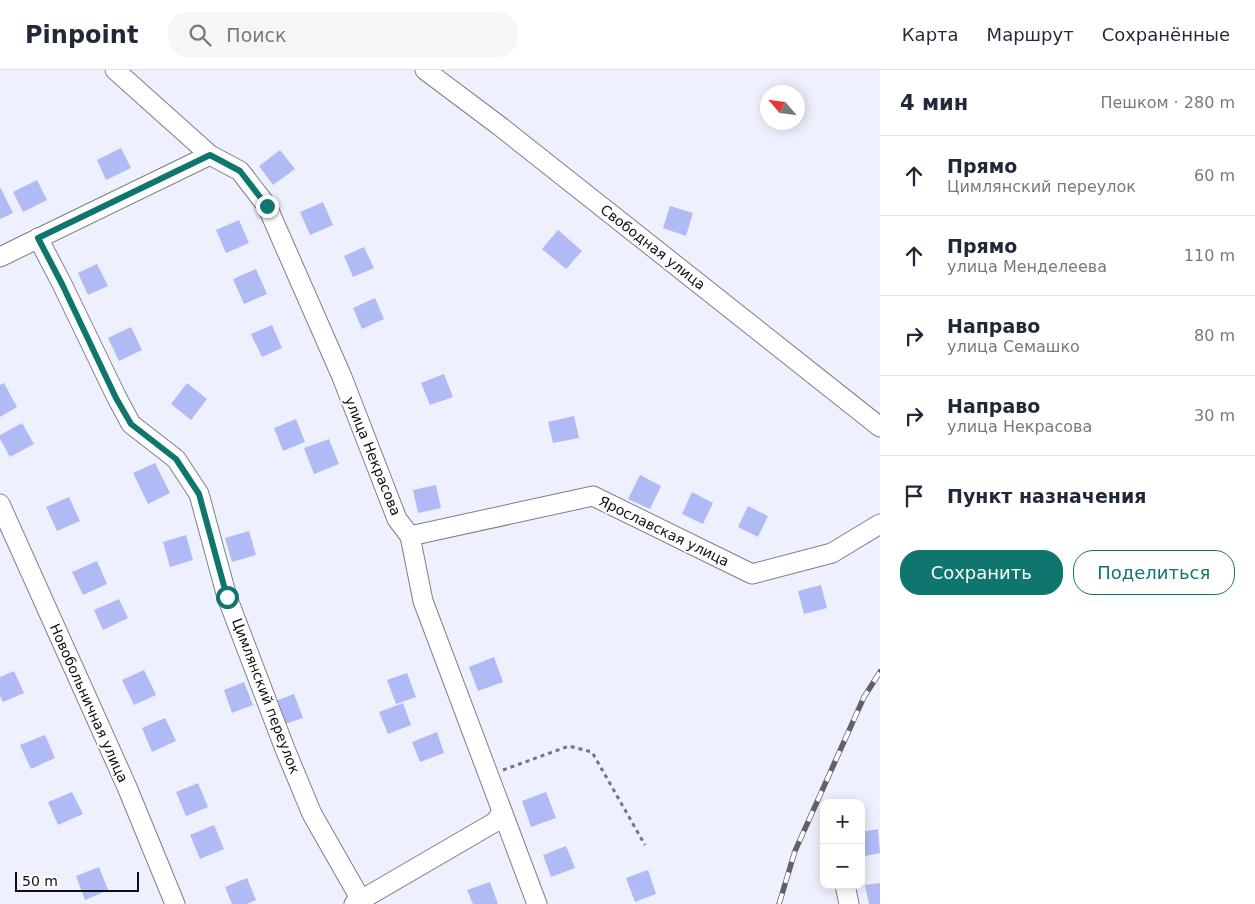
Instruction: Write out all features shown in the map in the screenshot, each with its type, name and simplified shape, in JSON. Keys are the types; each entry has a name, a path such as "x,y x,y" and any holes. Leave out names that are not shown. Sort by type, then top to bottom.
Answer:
{"street":[{"name":"улица Некрасова","path":"115,70 210,155 240,171 267,206 342,377 397,519 410,536 423,601 537,904"},
{"name":"Свободная улица","path":"425,70 501,127 880,427"},
{"path":"0,257 210,155"},
{"name":"Цимлянский переулок","path":"38,238 116,398 131,424 176,459 199,494 227,597 312,814 357,902"},
{"name":"Ярославская улица","path":"410,536 593,496 752,574 832,553 880,524"},
{"name":"Новобольничная улица","path":"0,504 123,778 175,904"},
{"path":"357,902 495,822 502,812"},
{"path":"846,889 849,904"}],"path":[{"path":"488,775 569,746 592,752 645,845"}],"building":[{"path":"121,148 131,168 106,180 97,160"},
{"path":"280,150 295,169 273,185 259,166"},
{"path":"37,180 47,200 23,212 13,192"},
{"path":"0,187 13,213 0,219"},
{"path":"323,202 333,225 310,235 300,212"},
{"path":"670,206 693,213 686,236 663,228"},
{"path":"239,220 249,243 226,253 216,230"},
{"path":"558,230 582,251 566,269 542,249"},
{"path":"364,247 374,268 353,277 344,256"},
{"path":"97,264 108,286 88,295 78,273"},
{"path":"256,269 267,294 244,304 233,279"},
{"path":"375,298 384,319 362,329 353,308"},
{"path":"272,325 282,348 262,357 251,334"},
{"path":"131,327 142,350 119,361 108,338"},
{"path":"444,374 453,397 430,405 421,383"},
{"path":"4,383 17,407 0,417 0,385"},
{"path":"187,383 207,399 191,420 171,404"},
{"path":"574,416 579,438 553,443 548,422"},
{"path":"296,419 305,442 283,451 274,428"},
{"path":"22,423 34,444 10,457 0,439 0,435"},
{"path":"329,439 339,464 314,474 304,448"},
{"path":"155,463 170,493 148,504 133,473"},
{"path":"640,475 661,486 650,509 628,499"},
{"path":"436,485 441,508 418,513 413,490"},
{"path":"692,492 713,503 703,524 682,514"},
{"path":"69,497 80,521 57,531 46,507"},
{"path":"748,506 768,516 758,537 738,527"},
{"path":"249,531 256,555 232,562 225,538"},
{"path":"186,535 193,560 170,567 163,542"},
{"path":"97,561 107,584 83,595 72,572"},
{"path":"821,585 827,608 804,614 798,591"},
{"path":"119,599 128,618 103,630 94,610"},
{"path":"494,657 503,682 478,691 469,667"},
{"path":"144,670 156,695 134,705 122,680"},
{"path":"14,671 24,693 3,702 0,696 0,677"},
{"path":"407,673 416,697 396,704 387,680"},
{"path":"244,682 253,705 232,713 224,690"},
{"path":"294,694 303,718 282,725 273,702"},
{"path":"403,703 411,725 388,734 379,712"},
{"path":"165,718 176,741 152,752 142,728"},
{"path":"437,732 444,753 420,762 412,742"},
{"path":"45,735 55,758 31,769 20,745"},
{"path":"198,783 208,807 186,816 176,792"},
{"path":"72,792 83,814 58,825 48,802"},
{"path":"546,792 556,818 531,827 522,801"},
{"path":"214,825 224,849 200,859 190,835"},
{"path":"878,829 880,853 865,856 865,831"},
{"path":"566,846 575,868 551,877 543,855"},
{"path":"99,867 108,890 85,900 76,876"},
{"path":"648,870 656,894 635,902 626,878"},
{"path":"247,878 256,900 247,904 232,904 225,887"},
{"path":"490,882 498,904 473,904 467,890"},
{"path":"880,883 880,904 869,904 865,885"}],"railway":[{"path":"779,904 795,851 864,697 880,672"}],"route":[{"path":"227,597 199,494 176,459 131,424 116,398 38,238 210,155 240,171 267,206"}]}
